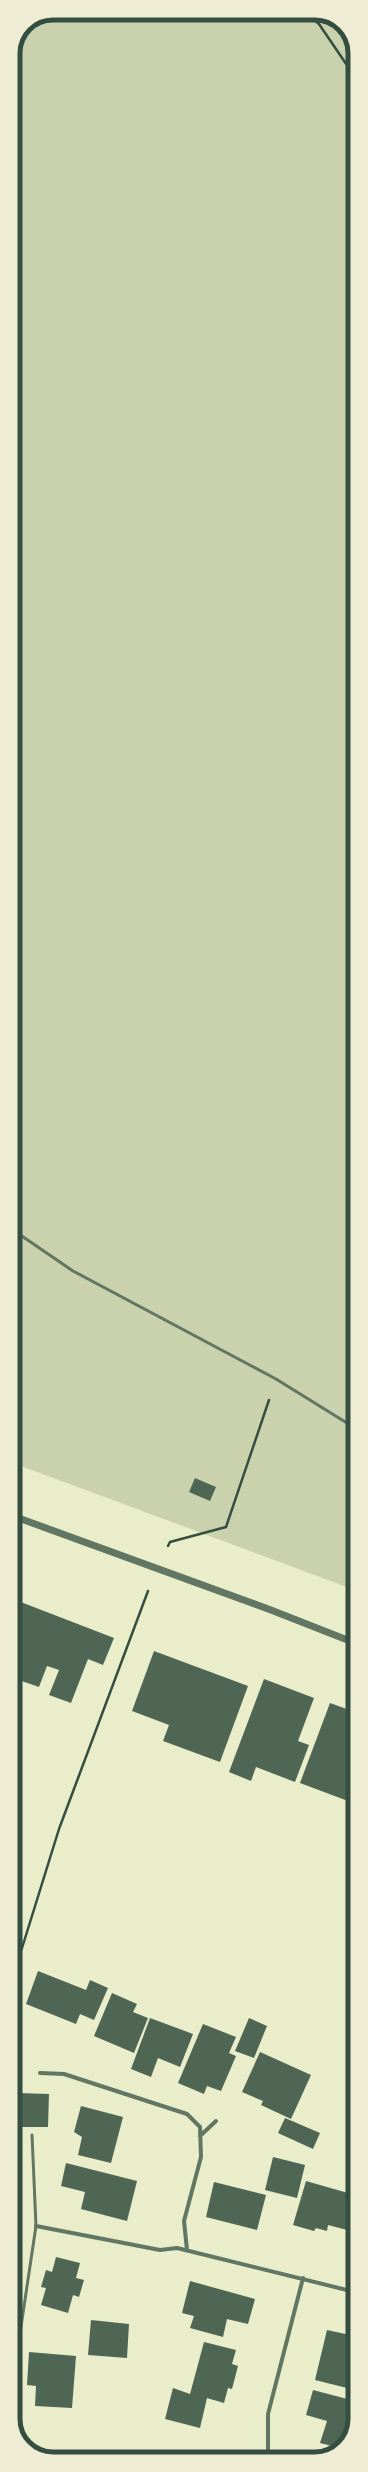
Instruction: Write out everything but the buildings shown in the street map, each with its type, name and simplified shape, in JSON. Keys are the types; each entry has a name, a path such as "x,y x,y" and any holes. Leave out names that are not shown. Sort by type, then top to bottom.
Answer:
{"street":[{"path":"20,1519 271,1610 348,1640"},
{"path":"40,2073 64,2074 187,2114 200,2127 201,2157 184,2221 187,2250"},
{"path":"200,2136 216,2121"},
{"path":"36,2226 160,2250 177,2248 187,2250 348,2290"},
{"path":"268,2452 268,2414 302,2278"}],"lane":[{"path":"20,1235 73,1271 164,1321 276,1379 348,1424"},
{"path":"20,2333 36,2226 32,2135"}],"path":[{"path":"314,20 319,24 348,67"},
{"path":"20,1955 60,1829 156,1569 170,1542 226,1527 276,1379"}],"green space":[{"path":"53,20 317,20 328,22 337,28 344,36 348,49 348,1587 20,1466 20,53 22,40 30,30 40,22"}]}
